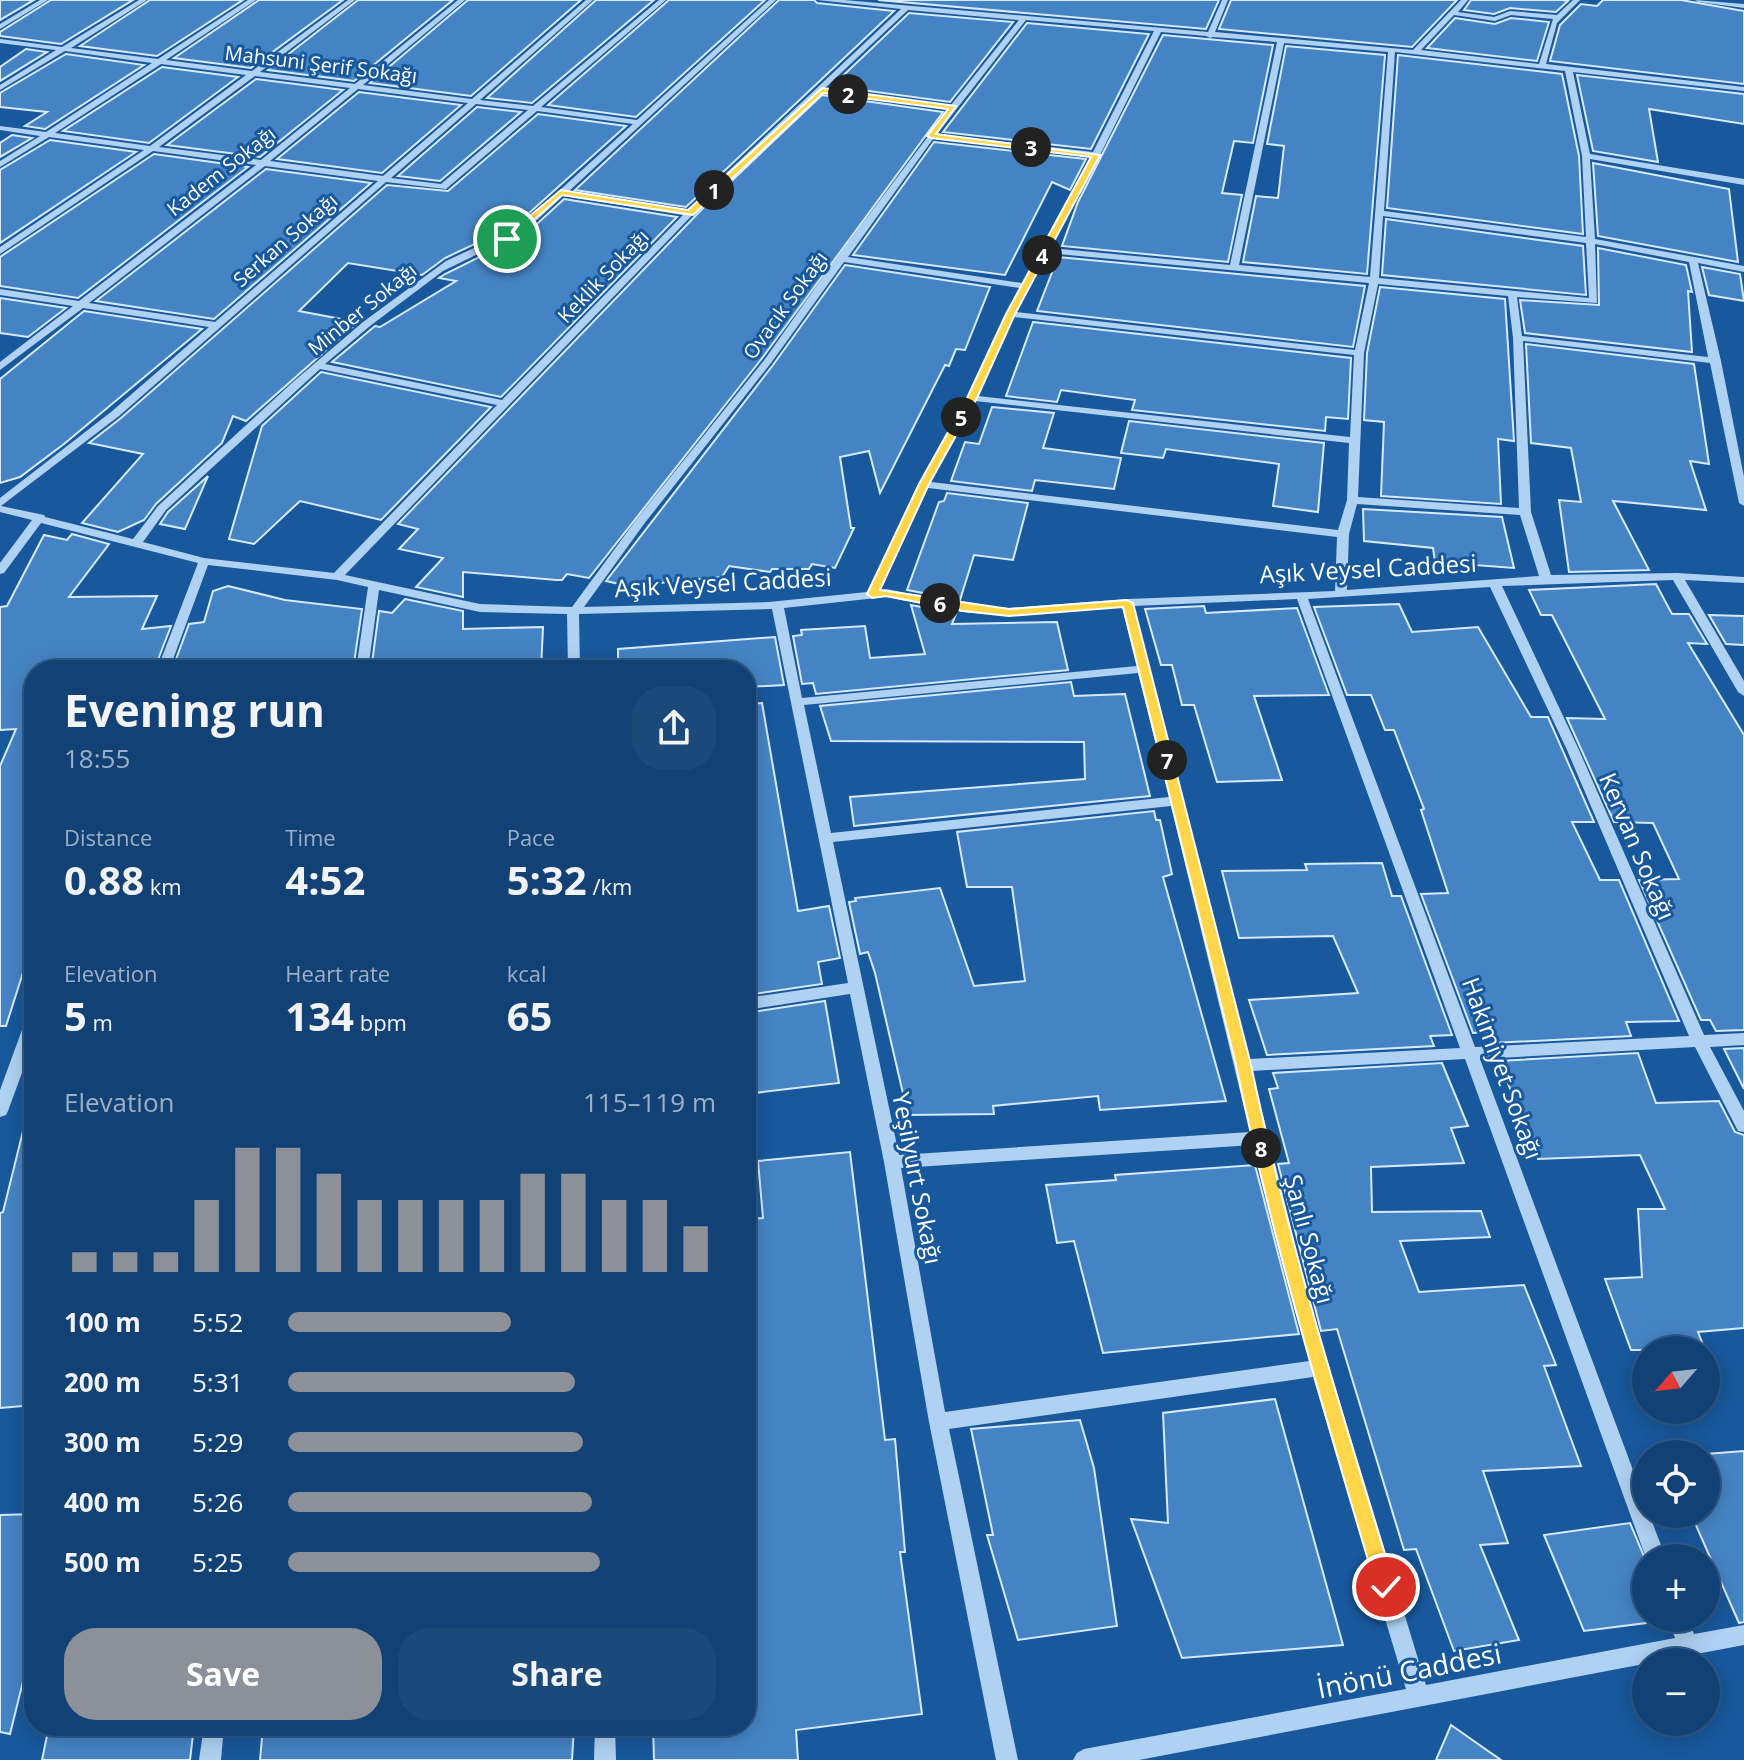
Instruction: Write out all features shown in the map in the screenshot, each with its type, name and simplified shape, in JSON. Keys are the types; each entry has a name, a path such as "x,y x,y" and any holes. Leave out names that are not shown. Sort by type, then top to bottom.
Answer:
{"street":[{"path":"0,27 45,0"},
{"path":"0,88 144,0"},
{"path":"0,165 253,0"},
{"path":"0,251 152,148 352,0"},
{"name":"Kadem Sokağı","path":"0,367 262,164 462,0"},
{"name":"Serkan Sokağı","path":"0,506 115,414 590,0"},
{"path":"0,128 443,187 663,0"},
{"name":"Minber Sokağı","path":"136,543 162,508 382,311 443,267 507,239 773,0"},
{"path":"820,0 1415,52 1744,89"},
{"path":"943,13 949,0"},
{"path":"1210,36 1225,0"},
{"path":"1415,52 1465,0"},
{"path":"1542,65 1556,17 1577,0"},
{"path":"1698,0 1744,6"},
{"name":"Keklik Sokağı","path":"337,577 690,213 905,9"},
{"path":"1453,13 1495,19 1510,13 1556,17"},
{"name":"Ovacık Sokağı","path":"574,611 640,522 768,361 931,136 1023,19"},
{"path":"872,594 924,484 972,398 1010,314 1096,155 1158,31"},
{"name":"Mahsuni Şerif Sokağı","path":"0,41 256,71 638,122"},
{"path":"1234,269 1281,41"},
{"path":"1341,594 1343,534 1352,500 1359,353 1374,282 1392,50"},
{"path":"1044,250 1594,301 1586,156 1568,68"},
{"path":"822,90 953,108"},
{"path":"931,136 1096,155"},
{"path":"1586,156 1744,182"},
{"path":"561,193 690,213"},
{"path":"1380,213 1592,241 1744,269"},
{"path":"840,259 1027,286"},
{"path":"1693,260 1744,503"},
{"path":"0,292 214,325"},
{"path":"1512,294 1518,338 1525,512 1546,579"},
{"path":"1010,314 1359,353"},
{"path":"1518,338 1716,361"},
{"path":"320,366 505,404"},
{"path":"972,398 1356,441"},
{"path":"924,484 1343,534"},
{"path":"1352,500 1525,512"},
{"name":"Aşık Veysel Caddesi","path":"0,506 204,561 337,577 480,608 574,611 777,605 886,593 963,608 1009,612 1546,579 1677,576 1744,580"},
{"path":"2,564 40,517"},
{"path":"167,660 204,561"},
{"path":"1677,576 1744,692"},
{"name":"Kervan Sokağı","path":"1494,582 1573,750 1700,1043 1744,1126"},
{"path":"363,660 374,585"},
{"name":"Hakimiyet Sokağı","path":"1301,595 1651,1544"},
{"name":"Şanlı Sokağı","path":"1127,603 1319,1368 1419,1696"},
{"name":"Yeşilyurt Sokağı","path":"777,605 892,1162 938,1422 1007,1760"},
{"path":"574,611 574,660"},
{"path":"797,702 1144,669"},
{"path":"824,838 1178,801"},
{"path":"756,1003 855,988"},
{"path":"1243,1065 1744,1039"},
{"path":"0,1111 24,1046"},
{"path":"892,1162 1259,1138"},
{"path":"938,1422 1319,1368"},
{"path":"1683,1632 1688,1645"},
{"name":"İnönü Caddesi","path":"1084,1760 1744,1635"},
{"path":"210,1760 213,1736"},
{"path":"605,1736 605,1760"}],"building":[{"path":"0,0 34,0 0,20"},
{"path":"51,0 133,0 61,44 0,36 0,32"},
{"path":"150,0 243,0 157,56 80,46"},
{"path":"259,0 343,0 251,68 174,58"},
{"path":"358,0 453,0 354,81 268,70"},
{"path":"468,0 581,0 471,96 370,83"},
{"path":"596,0 654,0 532,103 487,98"},
{"path":"669,0 765,0 636,117 548,105"},
{"path":"779,0 814,0 817,3 894,11 686,207 575,190"},
{"path":"878,0 1219,0 1206,29"},
{"path":"1231,0 1457,0 1412,47 1219,29"},
{"path":"1471,0 1568,1 1556,12 1510,8 1494,14 1464,10"},
{"path":"1603,0 1681,0 1744,11 1744,84 1550,61 1560,25 1581,4 1597,6"},
{"path":"909,13 1013,22 950,102 832,86"},
{"path":"1455,18 1495,24 1511,18 1549,22 1537,61 1427,48"},
{"path":"1027,23 1149,34 1091,149 943,132"},
{"path":"1163,35 1273,45 1253,143 1234,141 1222,193 1242,195 1228,262 1062,246 1078,202"},
{"path":"1286,46 1385,55 1367,274 1243,262 1256,196 1278,198 1284,146 1267,144"},
{"path":"26,49 47,52 0,81 0,67"},
{"path":"66,54 144,65 45,129 25,126 47,112 0,107 0,93"},
{"path":"1398,55 1562,74 1579,156 1583,234 1387,208"},
{"path":"162,67 238,77 149,143 63,131"},
{"path":"1577,75 1744,94 1744,124 1649,109 1658,162 1593,151"},
{"path":"256,79 343,90 260,157 167,145"},
{"path":"359,92 461,105 382,173 277,159"},
{"path":"822,95 943,112 763,357 589,578 567,574 562,580 556,580 463,572 463,597 416,587 443,558 399,549 418,529 398,524 704,207"},
{"path":"477,107 521,112 440,181 398,176"},
{"path":"538,114 626,126 517,224 445,258 422,275 348,263 299,311 358,322 246,421 233,416 222,443 156,504 144,520 118,532 82,523 143,454 89,443 387,185 448,191"},
{"path":"12,135 32,138 0,157 0,143"},
{"path":"50,140 136,152 0,243 0,170"},
{"path":"934,142 1086,159 1070,190 1052,182 1005,275 853,255"},
{"path":"154,154 248,167 78,298 0,286 0,257"},
{"path":"1593,163 1729,189 1738,262 1598,236"},
{"path":"266,169 371,183 214,319 96,301"},
{"path":"564,199 677,217 501,397 332,362 375,326 380,327 456,281 439,278 526,234"},
{"path":"1386,219 1583,246 1586,295 1382,275"},
{"path":"1598,248 1686,265 1692,292 1688,291 1692,352 1525,333 1520,300 1599,305"},
{"path":"1058,257 1365,286 1353,347 1037,311"},
{"path":"845,265 990,287 965,350 956,349 949,366 945,365 880,493 869,451 840,457 851,528 854,528 835,568 812,564 809,569 772,569 770,572 729,566 722,577 628,586 606,581 773,365"},
{"path":"1702,267 1740,274 1744,301 1709,295"},
{"path":"1380,287 1505,299 1514,441 1498,439 1501,504 1381,496 1384,422 1364,420 1367,353"},
{"path":"0,298 66,308 28,337 0,333"},
{"path":"84,311 202,329 64,444 20,477 0,483 0,379"},
{"path":"1033,322 1351,358 1348,419 1326,417 1325,431 1132,410 1135,400 1061,390 1057,402 1006,396"},
{"path":"1526,344 1694,364 1709,464 1690,461 1706,510 1613,501 1649,570 1569,572 1559,500 1581,502 1571,448 1531,443"},
{"path":"321,372 491,407 381,520 300,501 254,544 229,539 262,426"},
{"path":"992,407 1054,413 1043,448 1121,458 1114,489 1035,480 1032,491 951,481 965,442 979,444"},
{"path":"1129,421 1324,443 1318,512 1273,506 1279,464 1166,449 1163,458 1121,453"},
{"path":"208,476 185,529 160,524 168,512"},
{"path":"947,493 1028,503 1013,560 974,555 960,600 907,590 939,502 944,501"},
{"path":"1363,509 1502,517 1514,568 1435,562 1433,548 1364,541"},
{"path":"72,534 109,544 69,597 157,596 142,629 171,626 158,660 24,660 24,969 6,1026 0,1026 0,766 16,729 0,730 0,607 7,606 44,535 67,540"},
{"path":"1656,584 1672,614 1689,614 1707,644 1688,643 1744,735 1744,1030 1716,1031 1710,1020 1701,1020 1639,880 1679,879 1653,823 1614,822 1567,718 1605,719 1552,615 1541,615 1529,590"},
{"path":"228,586 285,600 362,609 354,660 176,660 189,624 204,622 213,591"},
{"path":"405,599 463,611 463,629 543,627 541,660 372,660 379,611 392,613"},
{"path":"1399,604 1412,632 1478,627 1531,717 1548,717 1594,822 1572,822 1600,880 1619,880 1679,1021 1626,1022 1631,1036 1492,1043 1488,1032 1473,1033 1421,894 1448,893 1421,810 1424,809 1394,730 1385,730 1371,695 1347,695 1314,607"},
{"path":"911,605 956,614 952,624 1057,622 1068,670 816,694 813,683 802,684 793,636 802,635 801,630 865,626 870,658 925,654"},
{"path":"1204,606 1206,613 1297,608 1329,695 1254,696 1282,780 1217,782 1194,705 1182,705 1172,665 1161,665 1145,609"},
{"path":"1709,615 1744,616 1744,645 1726,644"},
{"path":"775,637 784,685 756,686 756,660 618,660 618,649"},
{"path":"1071,682 1074,696 1125,694 1150,796 854,826 850,797 1085,779 1084,742 831,741 820,706"},
{"path":"756,703 762,703 798,911 829,906 840,958 818,962 822,984 756,994"},
{"path":"1154,811 1156,820 1160,820 1172,874 1163,877 1226,1101 1100,1110 1098,1096 993,1106 994,1114 908,1115 875,973 868,952 860,954 849,902 856,901 855,898 940,888 974,986 1025,981 1012,887 967,887 957,832"},
{"path":"1382,863 1392,896 1401,896 1452,1035 1430,1036 1434,1046 1267,1055 1249,1000 1358,993 1333,936 1239,938 1222,871 1307,870 1305,864"},
{"path":"825,1001 839,1083 756,1093 756,1011"},
{"path":"1744,1048 1744,1089 1724,1049"},
{"path":"1638,1053 1656,1103 1719,1101 1735,1132 1744,1135 1744,1328 1698,1332 1700,1336 1632,1336 1631,1350 1605,1279 1642,1277 1638,1209 1665,1209 1640,1155 1538,1159 1499,1061"},
{"path":"1442,1063 1468,1126 1451,1128 1464,1163 1371,1167 1372,1212 1481,1211 1490,1237 1400,1241 1419,1292 1524,1285 1556,1365 1544,1366 1581,1466 1483,1471 1508,1543 1480,1545 1519,1640 1454,1651 1416,1549 1404,1550 1337,1329 1321,1331 1278,1164 1289,1163 1269,1089 1278,1088 1273,1073"},
{"path":"24,1127 24,1406 0,1408 0,1213 3,1212"},
{"path":"850,1152 885,1440 895,1439 905,1552 900,1552 922,1714 796,1730 798,1760 654,1760 653,1736 756,1736 756,1218 763,1218 758,1161"},
{"path":"1255,1165 1299,1334 1103,1353 1074,1241 1057,1243 1046,1185 1116,1180 1115,1175"},
{"path":"1275,1399 1343,1645 1182,1658 1131,1519 1168,1523 1163,1413"},
{"path":"1080,1420 1094,1468 1117,1626 1018,1640 987,1535 993,1535 971,1429"},
{"path":"1744,1451 1744,1622 1739,1623 1720,1580 1720,1544 1704,1544 1697,1528 1720,1528 1720,1453"},
{"path":"24,1514 24,1677 10,1734 0,1732 0,1515"},
{"path":"1630,1523 1639,1544 1632,1544 1632,1625 1584,1631 1544,1535"},
{"path":"1451,1725 1501,1760 1436,1760"},
{"path":"47,1736 193,1736 190,1760 42,1760"},
{"path":"262,1736 573,1736 572,1760 260,1760"}],"route":[{"path":"507,239 561,193 690,213 822,90 953,108 931,136 1096,155 1010,314 972,398 924,484 872,594 886,593 963,608 1009,612 1127,603 1319,1368 1386,1587"}]}
